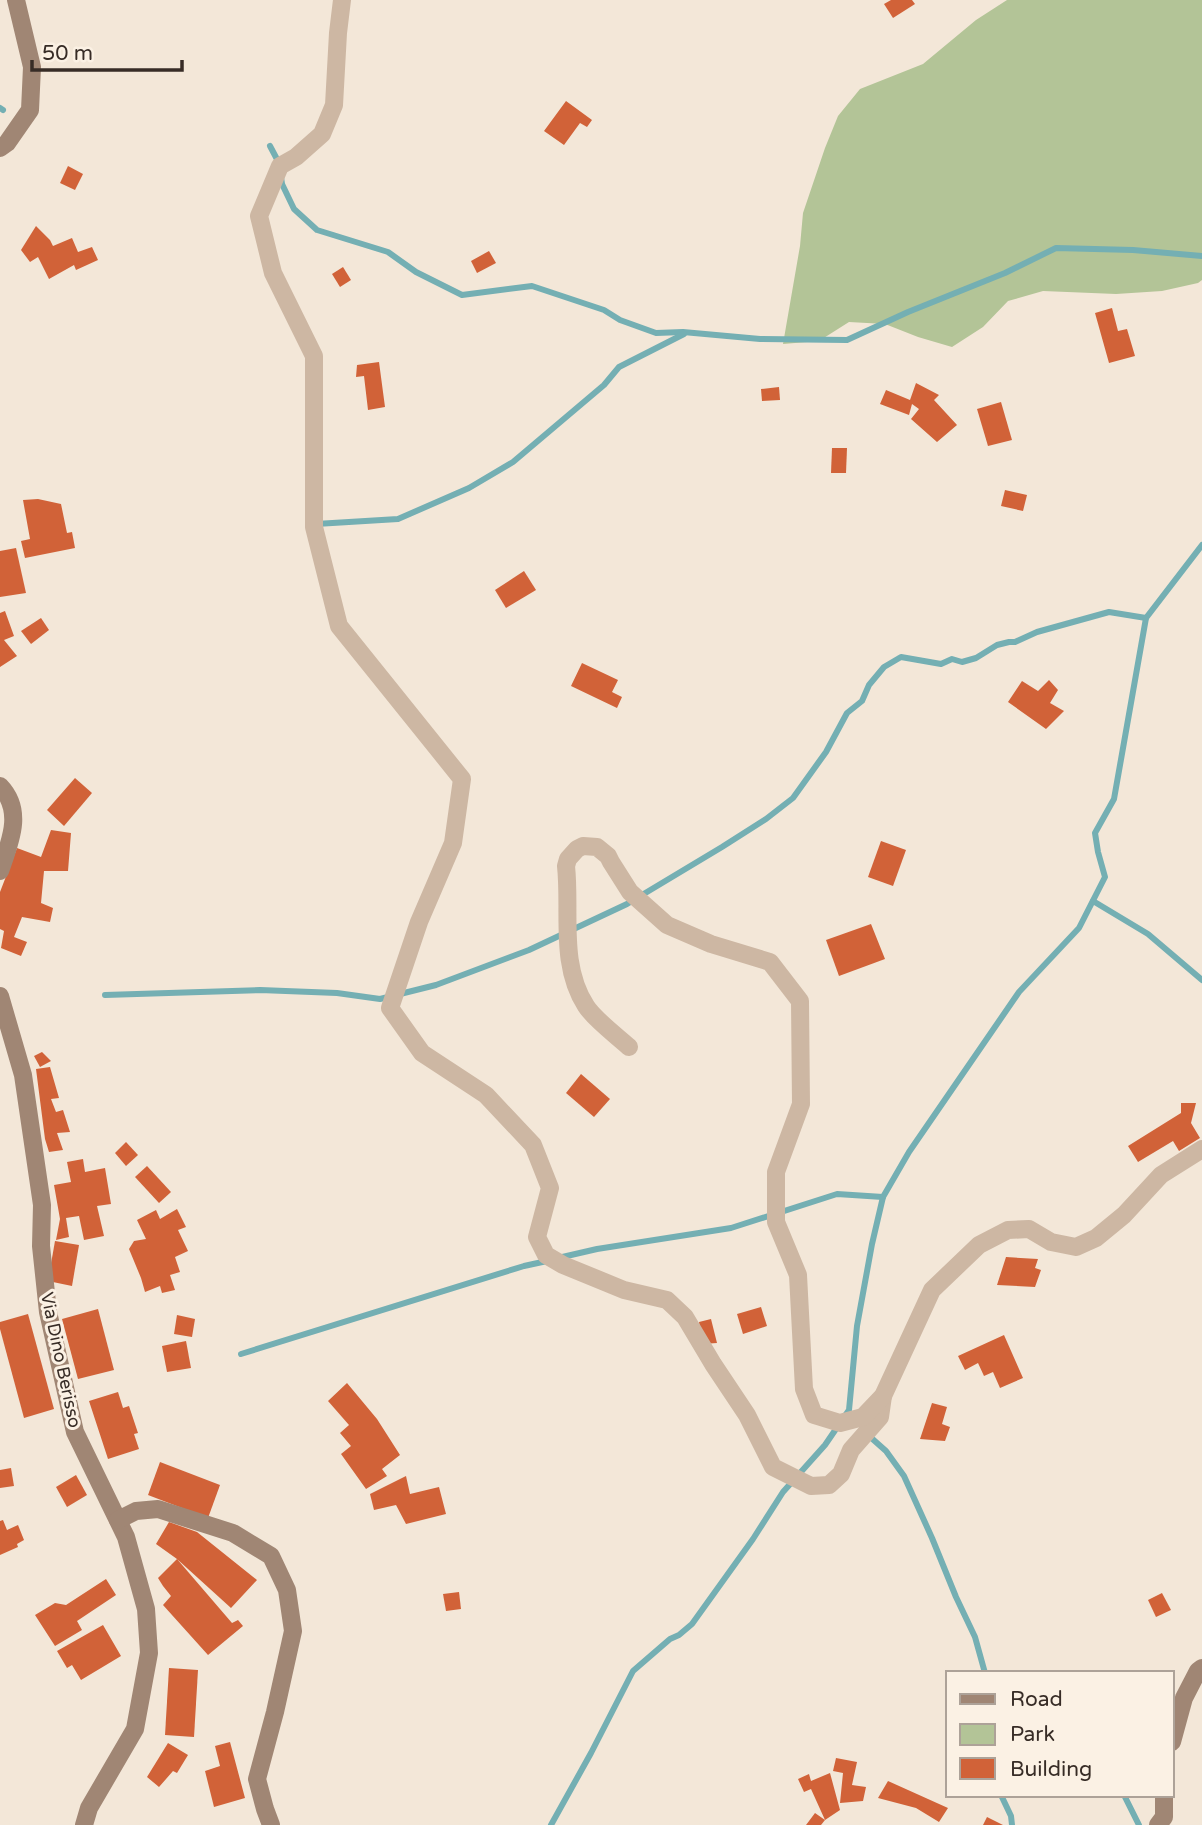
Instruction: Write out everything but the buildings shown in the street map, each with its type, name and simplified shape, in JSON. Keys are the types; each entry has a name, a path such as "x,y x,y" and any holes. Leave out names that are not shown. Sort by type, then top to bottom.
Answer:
{"street":[{"path":"0,148 7,143 30,110 32,67 16,0"},
{"path":"342,0 334,105 322,134 296,157 280,166 259,216 273,273 314,356 314,527 339,626 462,779 453,843 419,922 390,1008 422,1053 485,1095 533,1145 550,1188 537,1237 546,1255 563,1265 624,1290 667,1300 685,1317 747,1415 773,1467 811,1486 829,1485 841,1474 851,1450 880,1417 883,1396 932,1290 979,1245 1008,1230 1029,1229 1051,1242 1076,1247 1096,1238 1124,1214 1161,1175 1202,1149"},
{"path":"0,786 8,794 15,818 0,871"},
{"path":"629,1047 587,1008 577,988 568,951 566,866 572,853 583,846 591,845 604,850 630,891 667,925 711,944 770,962 800,1000 801,1104 776,1172 776,1222 798,1275 804,1389 814,1415 839,1423 863,1417 883,1396"},
{"name":"Via Dino Berisso","path":"0,996 7,1035 23,1075 43,1205 41,1246 48,1312 75,1432 126,1537 146,1609 149,1653 135,1729 89,1808 84,1825"},
{"path":"118,1520 136,1511 158,1509 233,1533 271,1556 287,1590 293,1631 257,1779 271,1825"},
{"path":"1174,1735 1184,1698 1202,1668"},
{"path":"1158,1825 1164,1817 1164,1797"}],"green space":[{"path":"1007,0 1202,0 1202,280 1162,291 1116,294 1043,291 1008,301 983,327 952,347 885,324 849,322 819,341 783,344 803,213 838,116 860,89 923,64 976,20"}],"waterway":[{"path":"270,146 279,163"},
{"path":"281,177 294,209 317,230 388,252 416,272 462,295 532,286 604,310 620,320 656,333 683,332 760,339 847,340 1005,273 1056,248 1133,250 1202,256"},
{"path":"316,524 398,519 469,488 513,462 604,385 619,367 684,334"},
{"path":"551,1825 633,1671 692,1624 783,1492 825,1445 849,1410 857,1326 883,1197 909,1152 1019,992 1079,928 1105,877 1095,833 1114,799 1146,618 1202,545"},
{"path":"105,995 260,990 337,993 380,999 436,985 529,950 627,904 766,819 793,798 826,752 847,713 862,701 869,685 884,667 901,657 941,664 952,659 962,662 976,658 997,645 1015,642 1037,632 1109,612 1146,618"},
{"path":"1093,901 1148,934 1202,980"},
{"path":"558,1258 597,1249 731,1228 837,1194 883,1197"},
{"path":"241,1354 547,1261"},
{"path":"868,1435 886,1451 904,1476 975,1637 984,1671"},
{"path":"1002,1797 1012,1825"},
{"path":"1125,1797 1139,1825"}]}
